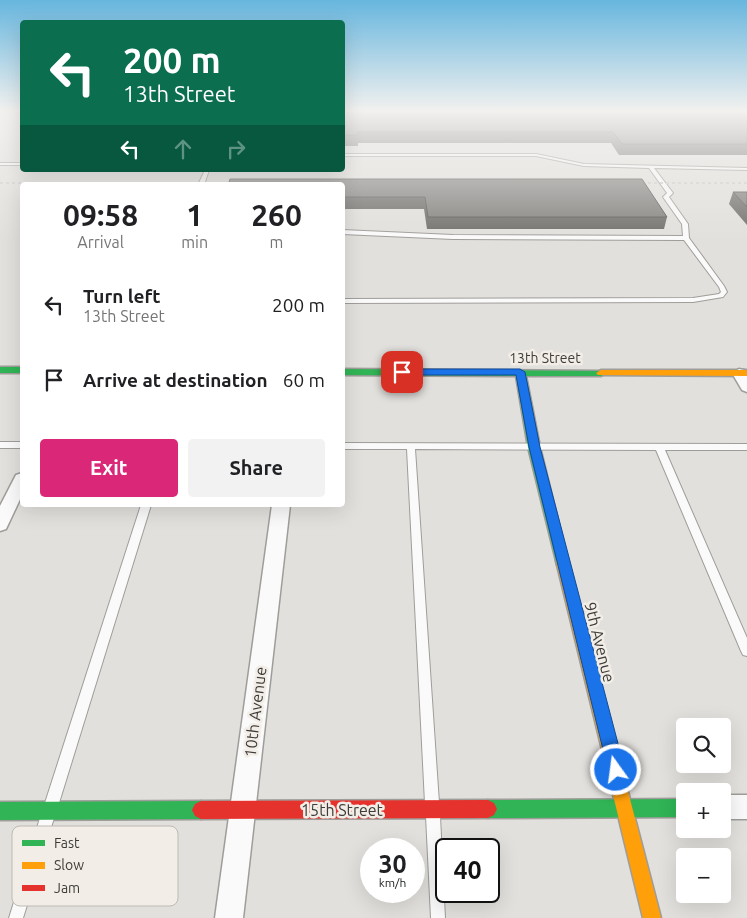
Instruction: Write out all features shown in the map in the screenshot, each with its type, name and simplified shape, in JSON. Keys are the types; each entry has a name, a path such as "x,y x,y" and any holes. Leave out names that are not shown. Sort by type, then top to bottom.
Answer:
{"street":[{"path":"0,370 20,370"},
{"name":"13th Street","path":"345,372 743,373"},
{"name":"9th Avenue","path":"520,372 534,447 626,808 652,918"},
{"path":"743,373 747,387"},
{"path":"0,524 20,483"},
{"name":"10th Avenue","path":"229,918 281,507"},
{"path":"731,807 747,807"},
{"name":"15th Street","path":"0,811 676,808"}],"lane":[{"path":"345,155 536,155 584,165 747,169"},
{"path":"0,164 20,164"},
{"path":"345,301 693,300 721,296 724,292 722,287 686,238 685,224 666,198 670,193 651,167"},
{"path":"345,232 453,237 686,238"},
{"path":"0,445 20,445"},
{"path":"345,446 747,447"},
{"path":"411,447 438,918"},
{"path":"660,448 747,651"},
{"path":"45,826 145,507"},
{"path":"16,918 20,906"}],"building":[{"path":"230,179 642,179 667,217 428,217 425,197 345,197 345,182 229,182"},
{"path":"733,192 747,192 747,207"}],"railway":[{"path":"0,183 20,183"},
{"path":"630,183 747,183"}],"traffic: fast":[{"path":"0,370 20,370"},
{"path":"345,372 601,373"},
{"path":"520,372 534,447 562,561"},
{"path":"488,809 676,808"},
{"path":"0,811 201,810"}],"traffic: slow":[{"path":"601,373 747,373"},
{"path":"562,561 652,918"}],"traffic: jam":[{"path":"201,810 488,809"}],"route":[{"path":"402,372 520,372 534,447 616,770"}]}
